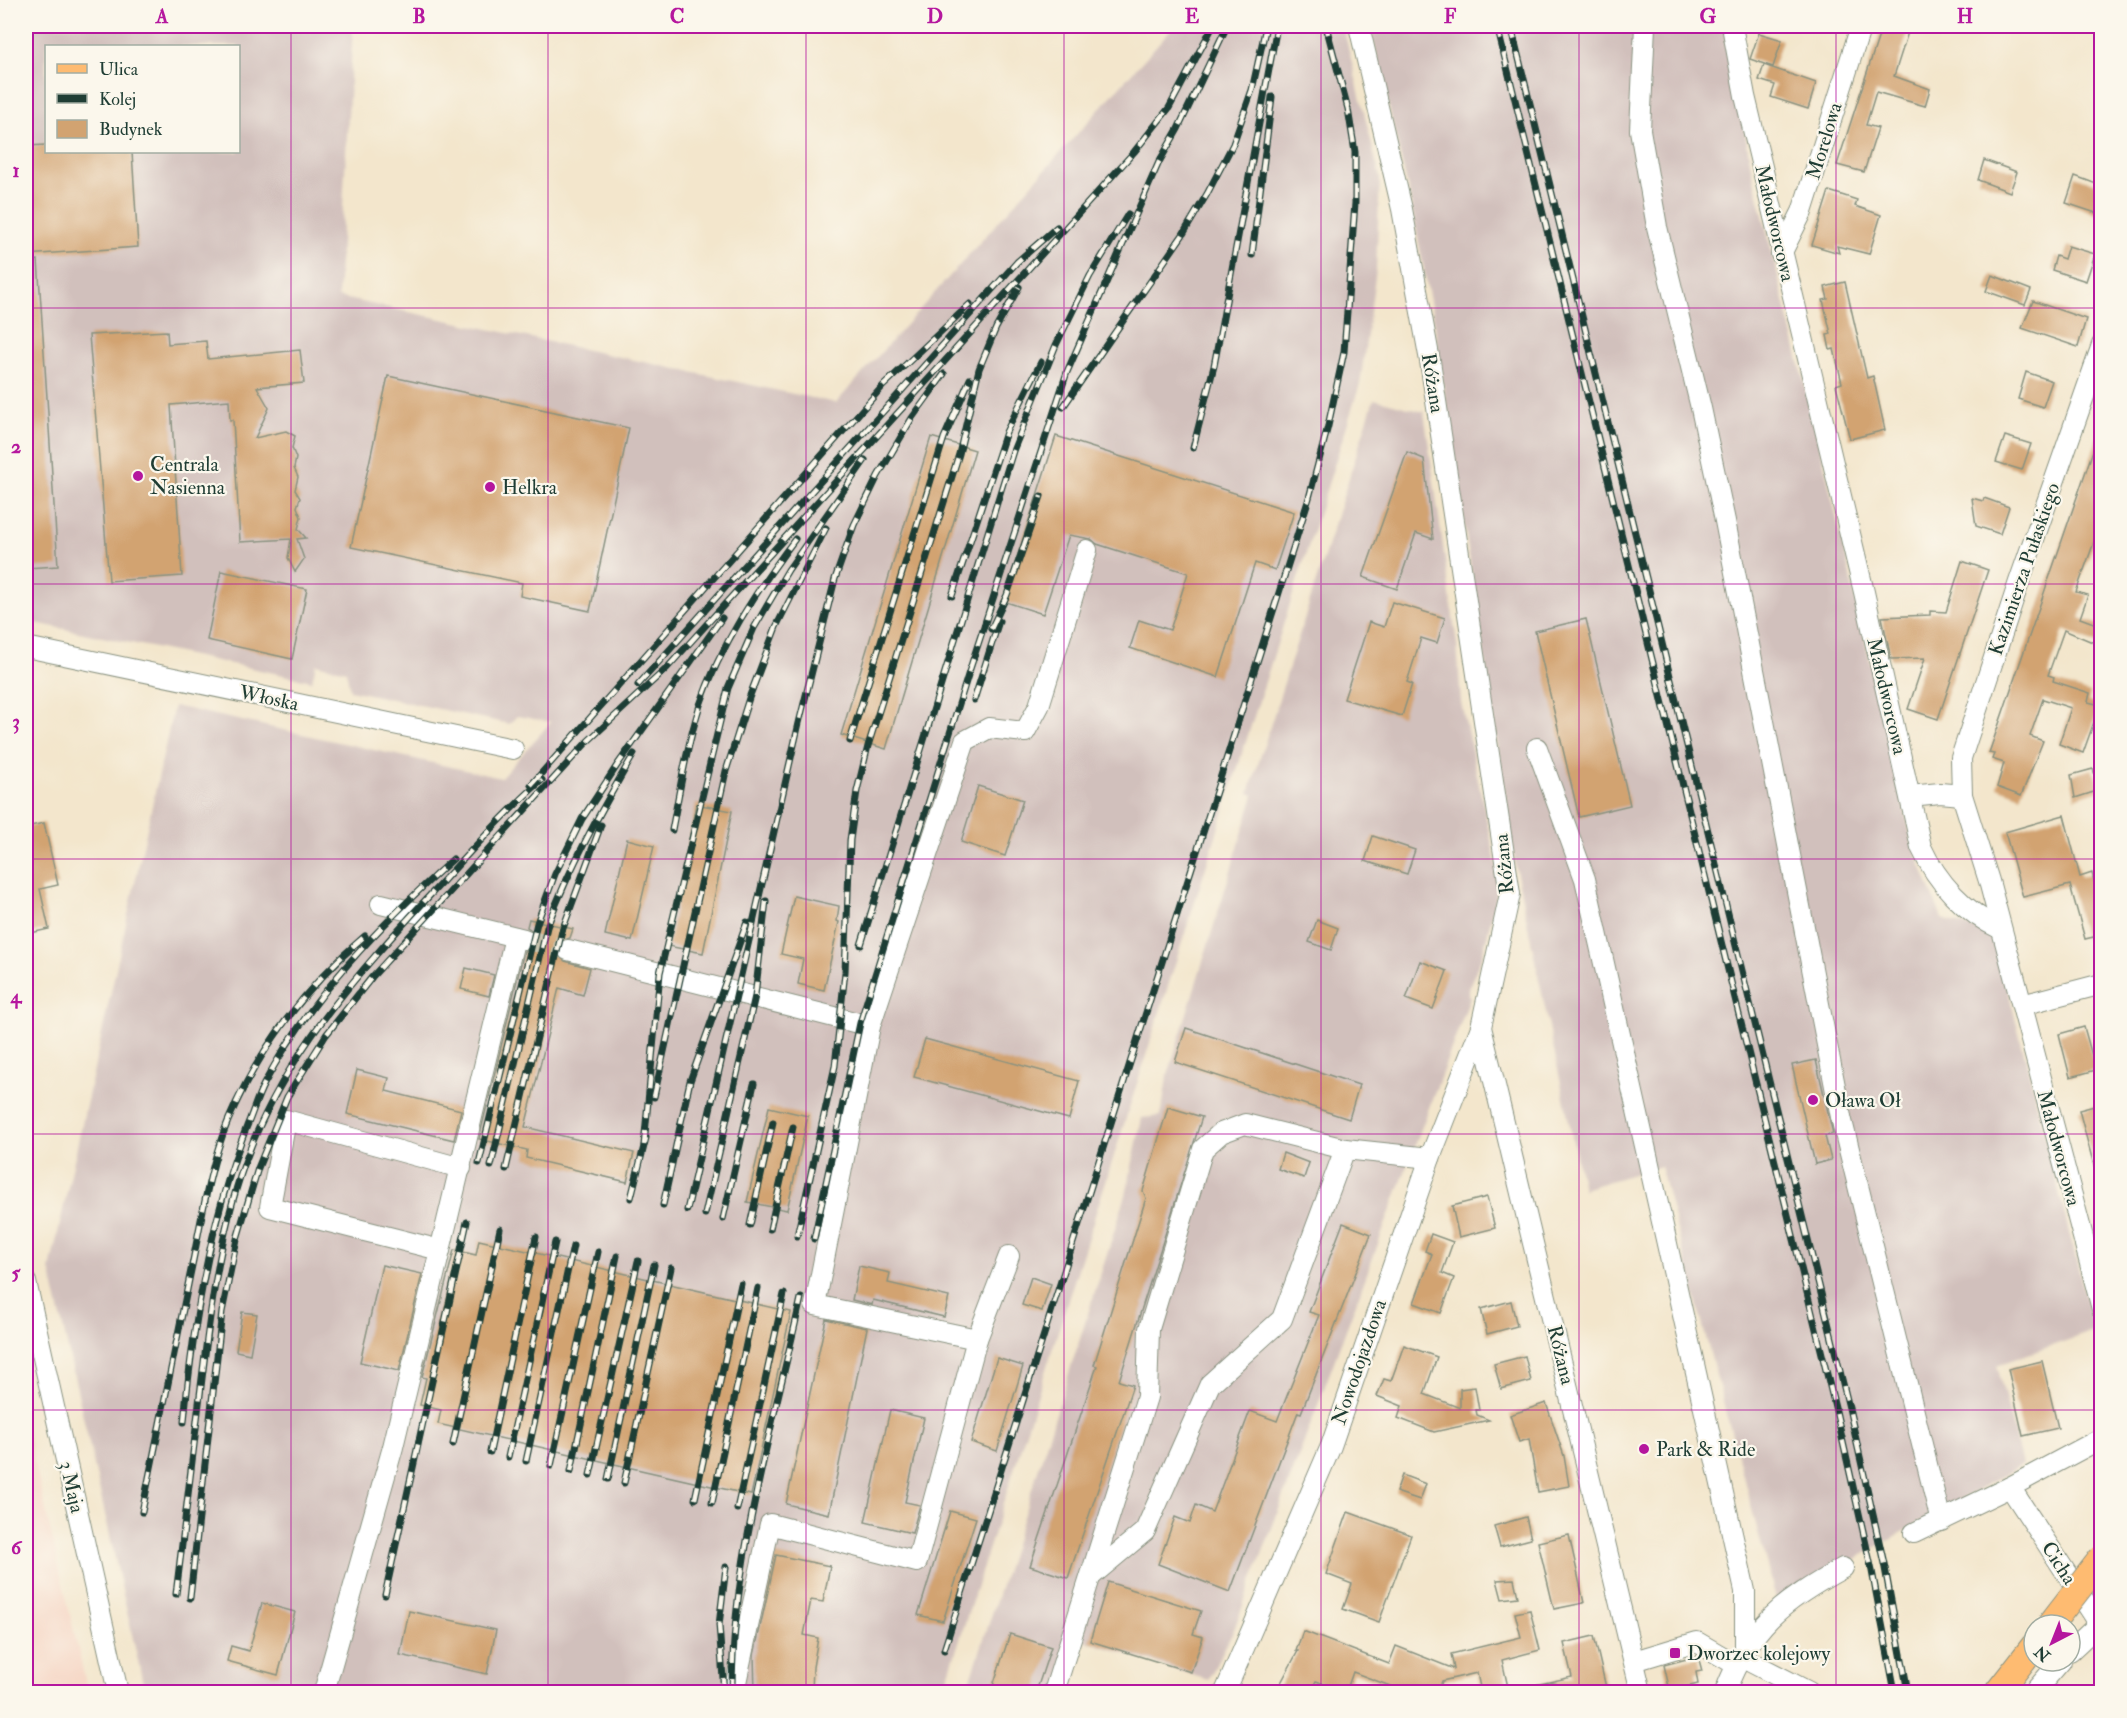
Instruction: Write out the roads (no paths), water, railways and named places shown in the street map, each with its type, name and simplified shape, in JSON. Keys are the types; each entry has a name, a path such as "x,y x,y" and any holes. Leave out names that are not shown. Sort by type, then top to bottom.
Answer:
{"main road":[{"path":"2059,1613 2102,1558"},
{"path":"1998,1692 2022,1661"}],"street":[{"name":"Różana","path":"1359,26 1402,209 1430,361 1510,894 1481,1027 1641,1692"},
{"path":"1645,26 1640,130 1657,227 1701,408 1725,521 1841,1117 1941,1521"},
{"name":"Małodworcowa","path":"1732,26 1781,254 1911,796 1921,848 1941,882 1978,915 2001,929"},
{"name":"Morelowa","path":"1781,254 1802,212 1861,26"},
{"name":"Kazimierza Pułaskiego","path":"1962,795 1961,758 2019,582 2102,345"},
{"path":"977,1339 815,1305 870,1026 966,741 989,728 1025,732 1039,706 1087,550"},
{"name":"Włoska","path":"26,647 513,749"},
{"path":"1537,748 1585,879 1745,1591 1740,1656"},
{"path":"1911,796 1940,793 1962,795"},
{"name":"Małodworcowa","path":"1962,795 2022,1005 2102,1309"},
{"path":"324,1692 393,1447 440,1250 520,938 381,904"},
{"path":"568,950 870,1026"},
{"path":"2022,1005 2102,984"},
{"name":"Nowodojazdowa","path":"1225,1692 1331,1446 1430,1158 1481,1027"},
{"path":"440,1250 270,1207 286,1120 461,1168"},
{"path":"1054,1692 1147,1397 1149,1329 1203,1149 1221,1133 1245,1124 1345,1149 1430,1158"},
{"path":"1091,1576 1145,1531 1210,1384 1282,1319 1345,1149"},
{"path":"734,1692 770,1524 917,1562 977,1339 1009,1256"},
{"name":"3 Maja","path":"26,1282 118,1692"},
{"path":"1914,1533 2010,1487 2102,1438"},
{"name":"Cicha","path":"2010,1487 2100,1634"},
{"path":"1725,1692 1740,1656 1773,1614 1806,1589 1843,1568"},
{"path":"2082,1644 2100,1634"},
{"path":"1634,1661 1697,1642 1740,1656 1809,1692"},
{"path":"2034,1692 2051,1673"}],"tunnel":[{"path":"524,939 568,950"}],"railway":[{"path":"190,1598 222,1312 237,1239 258,1168 287,1097 326,1035 372,977 588,741 667,668 1134,152 1169,108 1213,26"},
{"path":"814,1239 860,1023 968,675 1067,372 1159,162 1178,129 1227,26"},
{"path":"1063,407 1182,236 1207,194 1233,144 1252,90 1266,26"},
{"path":"1193,448 1214,366 1277,26"},
{"path":"944,1650 1309,498 1328,426 1344,352 1355,203 1355,152 1348,109 1326,26"},
{"path":"1497,26 1836,1411 1872,1571 1895,1692"},
{"path":"1511,26 1849,1408 1885,1568 1908,1692"},
{"path":"1252,255 1272,97"},
{"path":"861,945 1013,451 1056,345 1090,276 1128,214"},
{"path":"638,685 1017,262 1057,227"},
{"path":"797,1236 835,1066 845,972 850,840 857,791 868,746 959,454 979,369 996,328 1019,287"},
{"path":"531,785 883,386 970,304"},
{"path":"952,596 1006,432 1041,362"},
{"path":"687,1210 799,723 835,579 854,525 878,476 912,418 944,374"},
{"path":"850,741 944,438 970,379"},
{"path":"644,1145 660,973 728,688 754,628 788,570 865,460"},
{"path":"991,629 1007,595 1041,496"},
{"path":"654,1097 726,771 749,698 776,627 826,528"},
{"path":"672,830 691,736 700,705 718,660 741,618 795,539"},
{"path":"479,1163 537,923 555,874 582,819 618,764 722,618"},
{"path":"974,700 999,621"},
{"path":"491,1166 547,927 587,839 634,754"},
{"path":"176,1594 216,1277 236,1190 261,1123 301,1052 349,986 472,849 542,780"},
{"path":"506,1169 562,931 601,825"},
{"path":"184,1422 192,1347 213,1234 234,1161 262,1089 282,1052 303,1021 349,963 400,909 453,859"},
{"path":"705,1214 755,996 766,901"},
{"path":"663,1205 690,1081 747,922"},
{"path":"142,1512 206,1197 215,1159 228,1121 254,1069 286,1021 323,976 365,936"},
{"path":"723,1219 754,1084"},
{"path":"750,1225 773,1122"},
{"path":"770,1229 793,1127"},
{"path":"631,1198 646,1138"},
{"path":"385,1595 467,1222"},
{"path":"453,1444 500,1229"},
{"path":"490,1452 536,1237"},
{"path":"508,1457 555,1242"},
{"path":"526,1461 573,1246"},
{"path":"551,1466 598,1252"},
{"path":"571,1471 617,1256"},
{"path":"590,1475 638,1261"},
{"path":"608,1479 654,1265"},
{"path":"624,1483 671,1268"},
{"path":"695,1499 741,1284"},
{"path":"712,1503 758,1288"},
{"path":"737,1509 784,1294"},
{"path":"732,1692 734,1643 746,1544 801,1298"},
{"path":"724,1692 719,1625 726,1567"}],"place":[{"name":"Centrala Nasienna","path":"138,476"},
{"name":"Helkra","path":"490,487"},
{"name":"Oława Oł","path":"1813,1100"},
{"name":"Park & Ride","path":"1644,1449"},
{"name":"Dworzec kolejowy","path":"1675,1653"}]}
